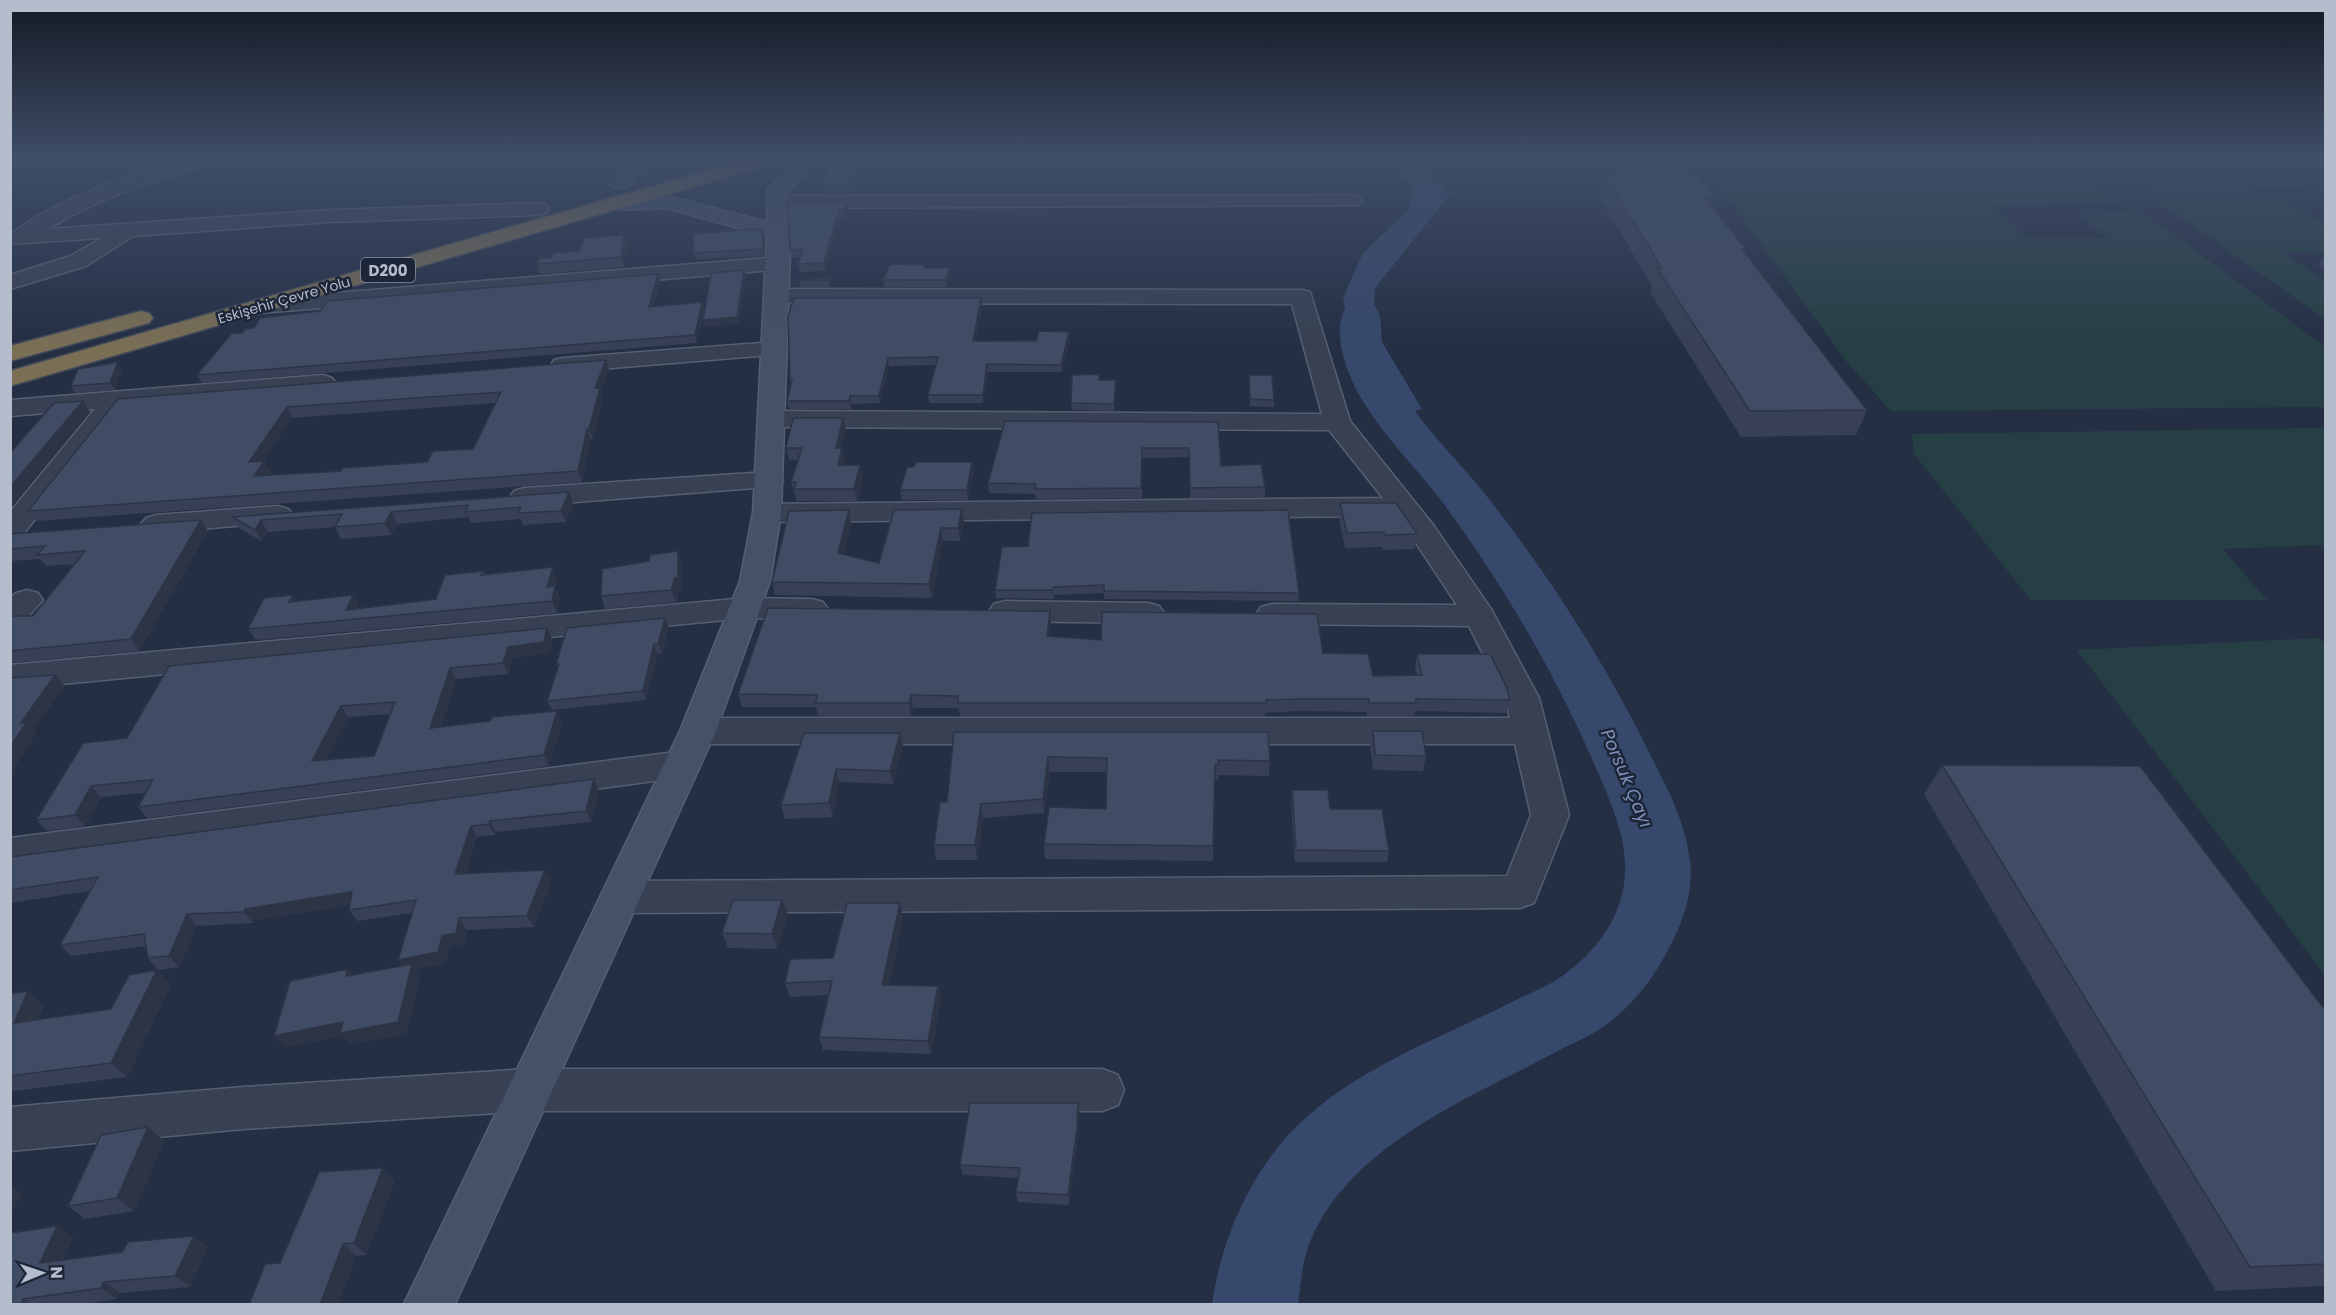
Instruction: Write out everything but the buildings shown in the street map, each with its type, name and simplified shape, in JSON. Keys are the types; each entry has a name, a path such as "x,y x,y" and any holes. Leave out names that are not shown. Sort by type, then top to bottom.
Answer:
{"highway":[{"name":"Eskişehir Çevre Yolu","path":"229,294 494,221"},
{"name":"Eskişehir Çevre Yolu","path":"10,379 261,306 530,221"},
{"path":"10,354 160,313"}],"street":[{"path":"15,238 44,221"},
{"path":"15,238 253,221"},
{"path":"620,897 1520,892 1550,814 1522,698 1480,616 1405,506 1337,422 1302,297 777,248 713,221"},
{"path":"429,1305 691,748 755,581 768,496 777,221"},
{"path":"261,306 777,248 1103,221"},
{"path":"10,282 78,261 132,230"},
{"path":"535,367 773,349"},
{"path":"10,408 344,381"},
{"path":"10,533 118,398"},
{"path":"772,418 1337,422"},
{"path":"496,499 768,496 1405,506"},
{"path":"129,526 307,513"},
{"path":"10,533 46,532"},
{"path":"10,602 27,600 10,617"},
{"path":"10,677 746,608 841,609"},
{"path":"971,610 1172,613"},
{"path":"1243,614 1480,616"},
{"path":"10,853 691,748 1530,731"},
{"path":"10,1129 243,1108 530,1090 1101,1090"}],"green space":[{"path":"1744,221 2009,221 2028,238 2107,238 2088,221 2153,221 2325,347 2325,407 1891,411 1846,361"},
{"path":"2186,221 2321,221 2325,224 2325,251 2283,252 2325,281 2325,319"},
{"path":"2325,428 2325,545 2223,549 2267,600 2031,600 1914,454 1912,434"},
{"path":"2319,638 2326,646 2325,975 2077,650"}],"water":[{"path":"1396,221 1428,221 1375,288 1373,327 1422,409 1400,415 1358,365 1343,298 1363,253"}],"waterway":[{"name":"Porsuk Çayı","path":"1255,1304 1260,1272 1281,1214 1296,1188 1336,1141 1386,1103 1582,1002 1597,990 1623,963 1643,933 1650,916 1658,879 1656,848 1648,819 1589,691 1506,556 1459,492 1408,432 1378,389 1367,366 1361,341 1361,314"}]}
